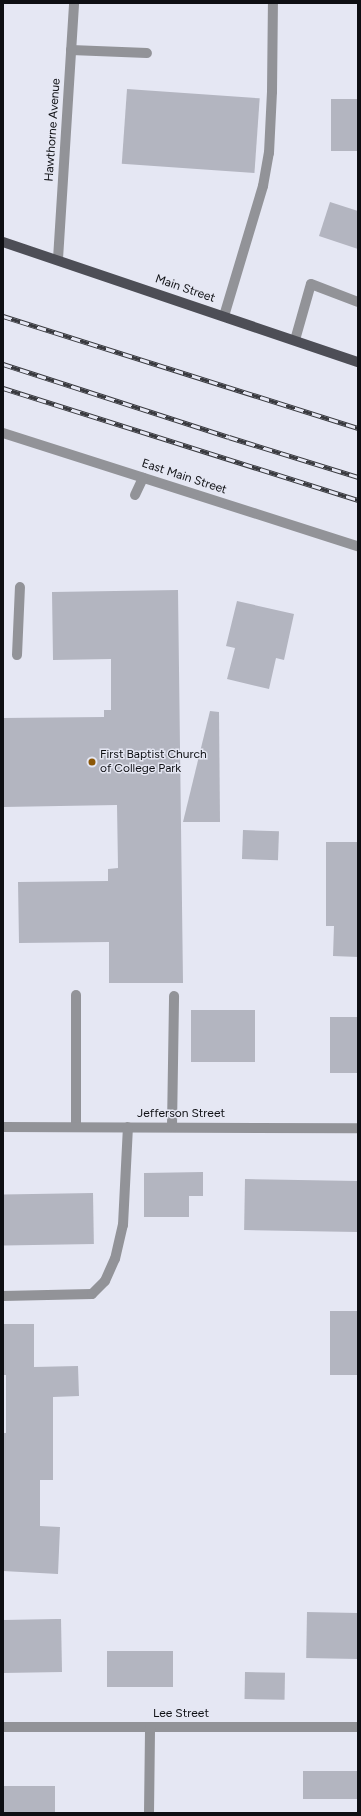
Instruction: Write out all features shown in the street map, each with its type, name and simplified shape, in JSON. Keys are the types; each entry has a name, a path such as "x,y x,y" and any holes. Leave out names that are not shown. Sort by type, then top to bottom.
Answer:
{"main road":[{"name":"Main Street","path":"3,242 58,259 358,362"}],"street":[{"name":"Hawthorne Avenue","path":"58,259 74,3"},
{"path":"224,316 263,186 269,152 272,92 273,3"},
{"path":"71,50 148,53"},
{"path":"295,340 311,284 358,302"},
{"name":"East Main Street","path":"3,434 358,546"},
{"path":"3,440 14,437"},
{"path":"135,495 143,478"},
{"path":"17,655 20,587"},
{"path":"76,995 76,1127"},
{"path":"172,1127 174,996"},
{"name":"Jefferson Street","path":"3,1127 358,1128"},
{"path":"3,1296 92,1294 105,1281 115,1259 123,1225 128,1127"},
{"name":"Lee Street","path":"3,1727 358,1727"},
{"path":"149,1813 150,1727"}],"building":[{"path":"127,89 260,98 254,173 122,164"},
{"path":"331,99 358,99 358,151 331,151"},
{"path":"330,202 358,211 358,249 319,236"},
{"name":"First Baptist Church of College Park","path":"178,590 183,983 109,983 109,942 19,943 18,882 108,881 108,869 118,868 117,805 3,807 3,718 104,717 104,710 111,710 111,659 53,660 52,592"},
{"path":"237,601 294,614 284,660 276,658 269,689 227,679 235,648 226,646"},
{"path":"210,711 219,712 220,822 183,822"},
{"path":"243,830 279,831 278,860 242,859"},
{"path":"326,842 358,842 358,957 333,956 334,926 326,926"},
{"path":"191,1010 255,1010 255,1062 191,1062"},
{"path":"330,1017 358,1017 358,1073 330,1073"},
{"path":"203,1172 203,1196 189,1196 189,1217 144,1217 144,1173"},
{"path":"245,1179 358,1181 357,1232 244,1230"},
{"path":"93,1193 94,1244 4,1246 3,1195"},
{"path":"330,1311 358,1311 358,1375 330,1375"},
{"path":"3,1324 34,1324 34,1367 78,1366 79,1396 53,1397 53,1480 40,1480 40,1526 60,1527 58,1574 3,1571 3,1433 6,1433 6,1375 3,1375"},
{"path":"307,1612 358,1613 357,1659 306,1658"},
{"path":"61,1619 62,1672 3,1673 3,1620"},
{"path":"107,1651 173,1651 173,1687 107,1687"},
{"path":"245,1672 285,1673 285,1700 245,1699"},
{"path":"303,1771 358,1771 358,1799 303,1799"},
{"path":"3,1786 55,1786 55,1813 3,1813"}],"railway":[{"path":"3,316 358,428"},
{"path":"3,364 358,477"},
{"path":"3,388 358,500"}],"place":[{"name":"First Baptist Church of College Park","path":"92,762"}]}
